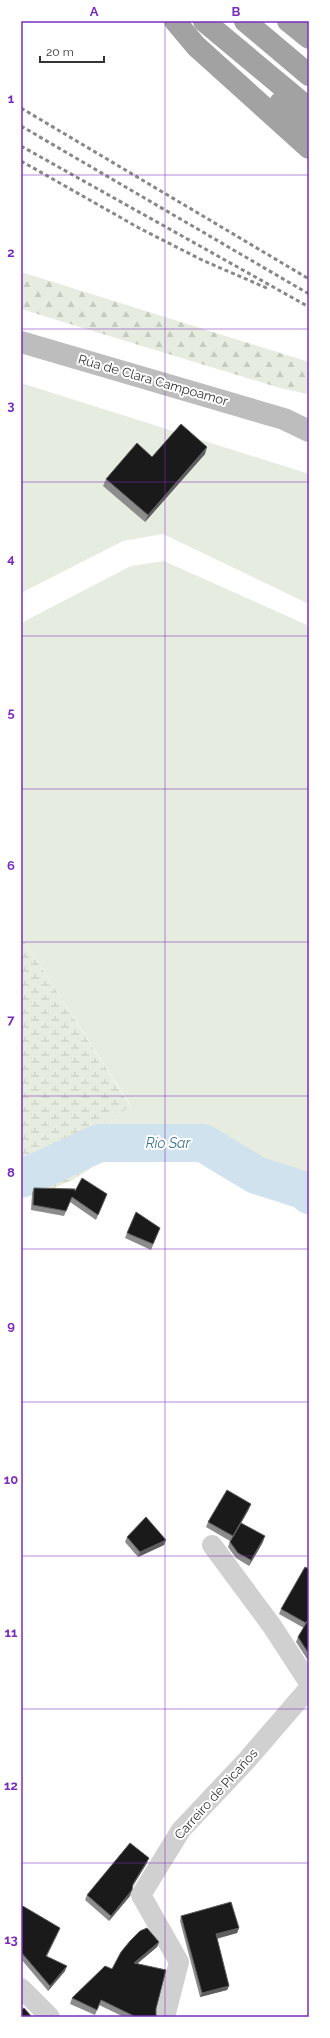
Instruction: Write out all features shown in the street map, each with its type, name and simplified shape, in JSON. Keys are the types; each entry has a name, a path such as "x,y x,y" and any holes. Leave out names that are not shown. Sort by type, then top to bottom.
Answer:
{"highway":[{"path":"174,21 208,57 309,148"},
{"path":"180,21 309,127"},
{"path":"204,21 309,109"},
{"path":"245,21 309,75"},
{"path":"288,21 309,38"}],"main road":[{"name":"Rúa de Clara Campoamor","path":"21,342 284,419 309,431"},
{"name":"Rúa de Clara Campoamor","path":"284,419 309,419"}],"street":[{"path":"212,1545 272,1626 309,1683"},
{"name":"Carreiro de Picaños","path":"165,2017 179,1962 141,1895 181,1830 247,1760 309,1688"},
{"path":"21,1988 50,2017"}],"green space":[{"path":"21,272 309,362 309,394 280,388 21,309"},
{"path":"21,383 309,474 309,604 163,534 123,541 21,593"},
{"path":"164,561 309,626 309,1185 261,1169 205,1135 95,1138 96,1129 111,1117 131,1106 21,936 21,623 131,566"},
{"path":"21,936 131,1107 111,1117 96,1129 90,1169 73,1180 54,1188 21,1190"}],"building":[{"path":"181,424 207,447 148,515 106,479 137,443 152,457"},
{"path":"82,1178 107,1194 98,1215 72,1197 66,1211 33,1205 34,1188 75,1189 75,1191"},
{"path":"136,1212 160,1228 153,1244 127,1233"},
{"path":"227,1490 251,1504 233,1536 208,1522"},
{"path":"146,1517 166,1540 140,1552 127,1537"},
{"path":"241,1523 265,1536 251,1560 238,1553 230,1542"},
{"path":"305,1567 309,1569 309,1618 306,1623 281,1609"},
{"path":"309,1620 309,1654 298,1637"},
{"path":"130,1843 149,1858 133,1884 132,1890 111,1916 87,1895"},
{"path":"231,1902 239,1928 216,1934 229,1986 202,1993 181,1916"},
{"path":"21,1905 60,1928 46,1956 67,1966 50,1986 21,1952"},
{"path":"147,1928 159,1942 134,1963 166,1970 156,2009 157,2017 136,2017 101,2000 97,2010 72,1998 105,1966 112,1969 121,1952 130,1941 140,1931"},
{"path":"24,2008 32,2017 21,2017 21,2010"}],"waterway":[{"name":"Río Sar","path":"21,1179 99,1143 203,1143 256,1175 303,1190 309,1195"}],"railway":[{"path":"21,108 309,279"},
{"path":"21,126 309,294"},
{"path":"21,146 309,307"},
{"path":"21,161 139,228 202,260 269,289"}]}
